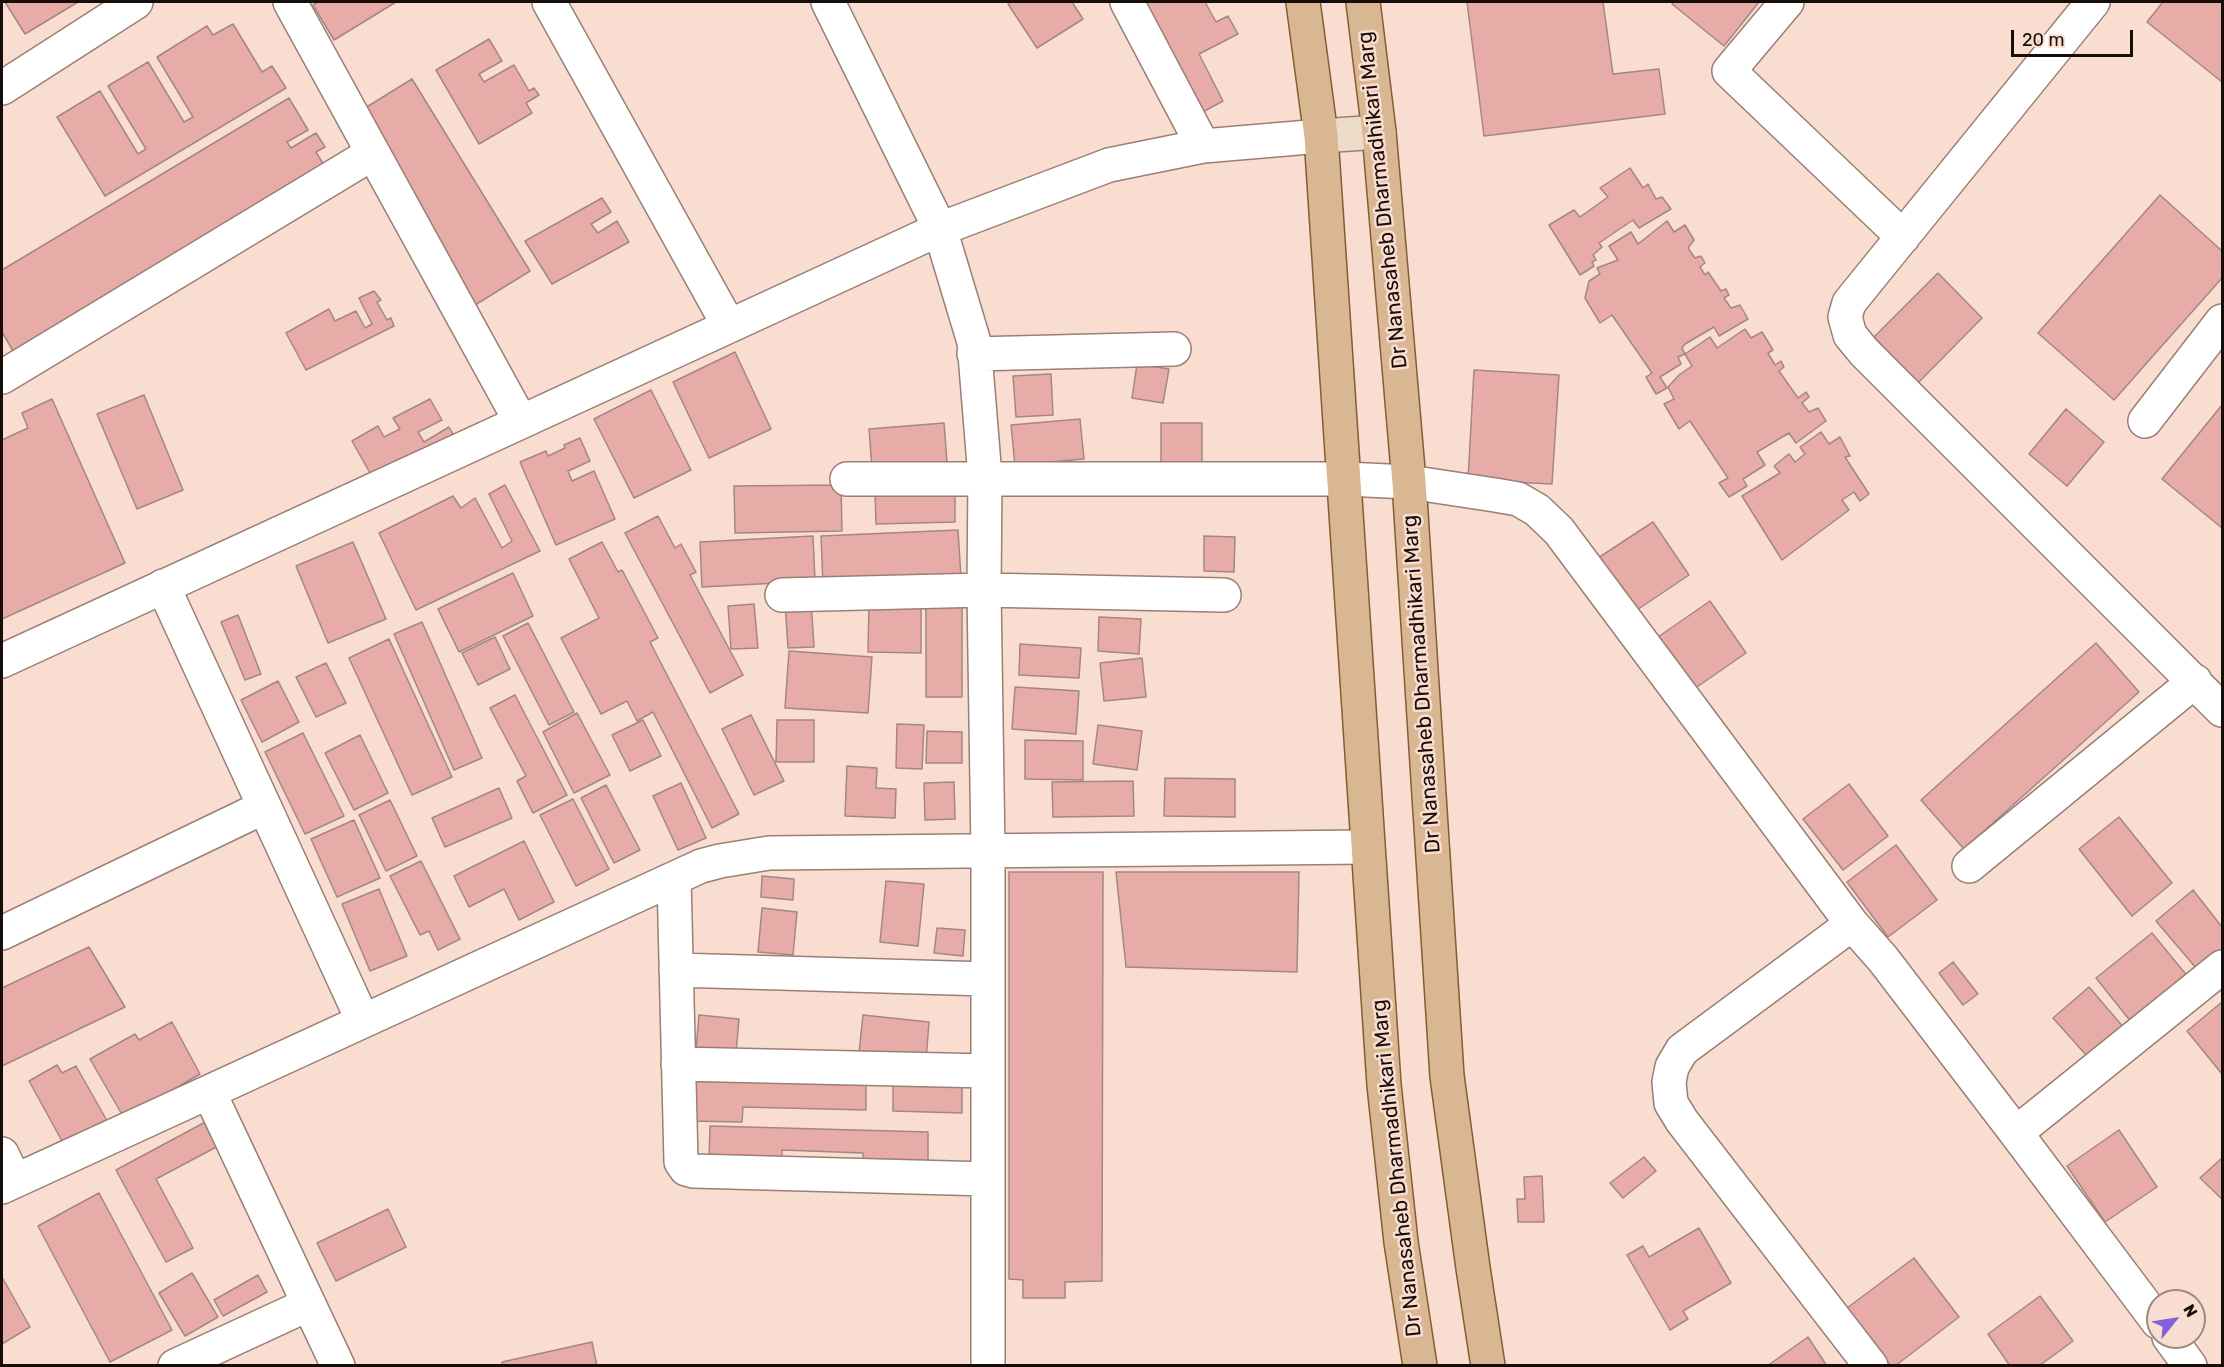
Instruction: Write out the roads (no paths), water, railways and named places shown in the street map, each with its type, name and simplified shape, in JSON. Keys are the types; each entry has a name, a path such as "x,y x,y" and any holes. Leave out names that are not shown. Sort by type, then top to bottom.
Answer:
{"main road":[{"name":"Dr Nanasaheb Dharmadhikari Marg","path":"1303,2 1321,136 1384,1085 1401,1242 1420,1365"},
{"name":"Dr Nanasaheb Dharmadhikari Marg","path":"1363,2 1379,132 1409,482 1447,1076 1488,1365"}],"street":[{"path":"2,88 136,2"},
{"path":"290,2 520,422"},
{"path":"549,2 729,326"},
{"path":"828,2 940,229 974,342 985,477 988,1365"},
{"path":"1128,2 1203,146"},
{"path":"1787,2 1729,71 1903,237"},
{"path":"2093,2 1849,303 1845,317 1850,335 1864,352 2223,710"},
{"path":"2,661 940,229 1109,165 1203,146 1379,132"},
{"path":"2,377 373,153"},
{"path":"2145,421 2223,321"},
{"path":"974,354 1174,350"},
{"path":"848,479 1345,478 1409,482 1518,499 1537,510 1559,531 1852,924 1883,959 2146,1306"},
{"path":"163,586 363,1021"},
{"path":"782,595 984,590 1224,595"},
{"path":"1970,866 2194,681"},
{"path":"2,933 264,807"},
{"path":"6,1174 209,1092 701,866 720,861 769,854 1367,848"},
{"path":"674,879 681,1162 686,1168 693,1171 988,1179"},
{"path":"1852,924 1682,1050 1672,1067 1669,1082 1671,1103 1682,1121 1871,1365"},
{"path":"2016,1133 2223,967"},
{"path":"676,970 987,979"},
{"path":"678,1064 988,1071"},
{"path":"209,1092 338,1365"},
{"path":"175,1365 309,1304"},
{"path":"2178,1349 2190,1365"}]}
